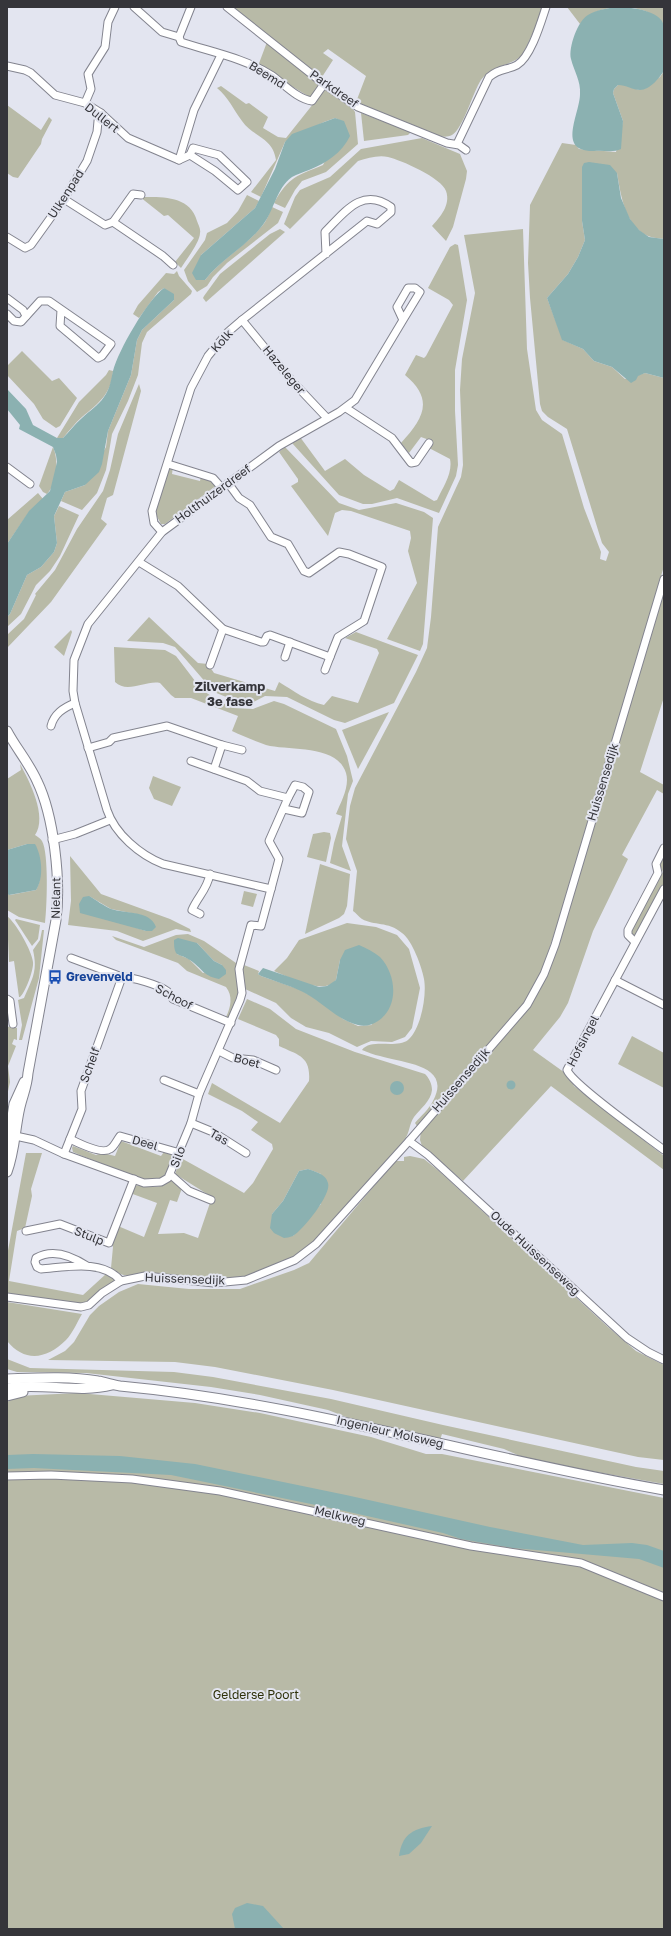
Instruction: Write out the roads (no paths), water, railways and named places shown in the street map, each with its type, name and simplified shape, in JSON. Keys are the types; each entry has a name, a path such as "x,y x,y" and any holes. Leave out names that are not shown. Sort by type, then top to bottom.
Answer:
{"main road":[{"name":"Nielant","path":"7,731 37,781 48,813 58,881 57,914 28,1073 14,1104 7,1148"},
{"name":"Nielant","path":"7,1171 11,1162 10,1135"},
{"path":"7,1372 46,1375 54,1378"},
{"name":"Ingenieur Molsweg","path":"7,1379 54,1378 98,1381 114,1385 210,1396 349,1423 531,1465 664,1490"},
{"name":"Ingenieur Molsweg","path":"7,1388 45,1386 54,1388 99,1389 114,1385"},
{"path":"7,1396 18,1392 54,1388"}],"street":[{"path":"85,103 91,89 88,74 105,47 108,22 114,7"},
{"name":"Beemd","path":"134,7 162,32 179,37 181,42 249,63 270,75 304,100 312,101 324,84"},
{"path":"179,37 191,7"},
{"name":"Parkdreef","path":"227,7 324,84 358,107 434,138 457,144 466,150"},
{"path":"457,144 489,77 502,68 512,68 524,60 546,7"},
{"path":"179,160 194,110 221,55"},
{"name":"Dullert","path":"7,66 25,70 55,95 85,103 101,113 128,138 179,160"},
{"name":"Ulkenpad","path":"7,238 24,248 31,244 64,199 87,160 97,132 98,121 101,113"},
{"path":"179,160 190,155 193,148 219,156 247,182 238,190 215,171 190,155"},
{"path":"64,199 105,225 113,222 133,194 141,195"},
{"name":"Kolk","path":"162,532 154,523 152,511 191,388 198,372 208,356 228,332 242,320 326,254 367,221 378,224 388,216 391,207 383,201 374,199 365,200 350,207 325,232 326,254"},
{"path":"113,222 163,256 173,265"},
{"path":"7,298 23,310 26,316"},
{"path":"7,314 14,321 21,322 40,301 49,301 111,344 102,356 98,358 60,326 61,310"},
{"name":"Hazeleger","path":"242,320 292,381 327,418"},
{"name":"Holthuizerdreef","path":"271,889 163,864 149,858 138,850 110,820 75,703 73,674 74,660 84,632 95,614 162,532 285,441 346,408 358,395 402,320"},
{"path":"346,408 392,438 411,463 416,462 429,443"},
{"path":"168,464 213,478 250,505 271,537 288,544 304,570 309,572 339,552 349,554 382,567 364,621 338,637 325,670"},
{"path":"7,466 30,484"},
{"path":"139,562 178,586 223,629 261,642 264,642 266,636 270,635 330,657"},
{"name":"Huissensedijk","path":"7,1297 81,1307 89,1305 121,1281 145,1276 214,1283 246,1280 295,1260 316,1244 409,1141 527,1005 544,974 555,945 664,579"},
{"path":"210,665 223,629"},
{"path":"285,657 290,642"},
{"path":"51,726 52,719 63,708 75,703"},
{"path":"88,748 109,742 113,738 168,726 222,745 242,750"},
{"path":"214,769 222,745"},
{"path":"191,761 247,781 260,791 288,798"},
{"path":"231,1023 242,993 239,969 251,925 261,926 279,858 269,841 280,813 284,809 295,785 303,787 309,792 302,813 284,809"},
{"path":"52,840 76,834 110,820"},
{"path":"635,942 628,935 628,930 658,873 656,864 664,848"},
{"path":"200,914 192,910 199,896 208,885 210,874"},
{"name":"Hofsingel","path":"664,889 567,1070 569,1074 586,1090 664,1150"},
{"name":"Schoof","path":"72,958 122,977 130,977 167,991 173,999 231,1023"},
{"name":"Schelf","path":"64,1154 82,1109 81,1092 122,977"},
{"path":"614,980 664,1005"},
{"path":"7,999 10,1001 13,1024"},
{"name":"Silo","path":"10,1135 34,1140 64,1154 134,1179 152,1184 161,1182 171,1175 191,1123 199,1094 231,1023"},
{"name":"Boet","path":"219,1051 233,1058 253,1060 276,1070"},
{"path":"164,1080 199,1094"},
{"name":"Tas","path":"191,1123 213,1132 246,1153"},
{"name":"Deel","path":"70,1139 94,1149 106,1150 111,1149 120,1136 180,1153"},
{"name":"Oude Huissenseweg","path":"409,1141 428,1155 627,1338 648,1352 664,1360"},
{"path":"171,1175 189,1191 211,1200"},
{"name":"Stulp","path":"26,1231 60,1224 109,1243 134,1179"},
{"path":"87,1266 73,1257 61,1253 40,1256 36,1258 35,1262 37,1267 41,1269 87,1266 106,1270 115,1274 121,1281"},
{"name":"Melkweg","path":"7,1476 51,1475 125,1479 220,1491 471,1546 581,1563 664,1597"}],"place":[{"name":"Grevenveld","path":"55,977"}],"district":[{"name":"Zilverkamp 3e fase","path":"230,694"}],"park label":[{"name":"Gelderse Poort","path":"256,1695"}]}
